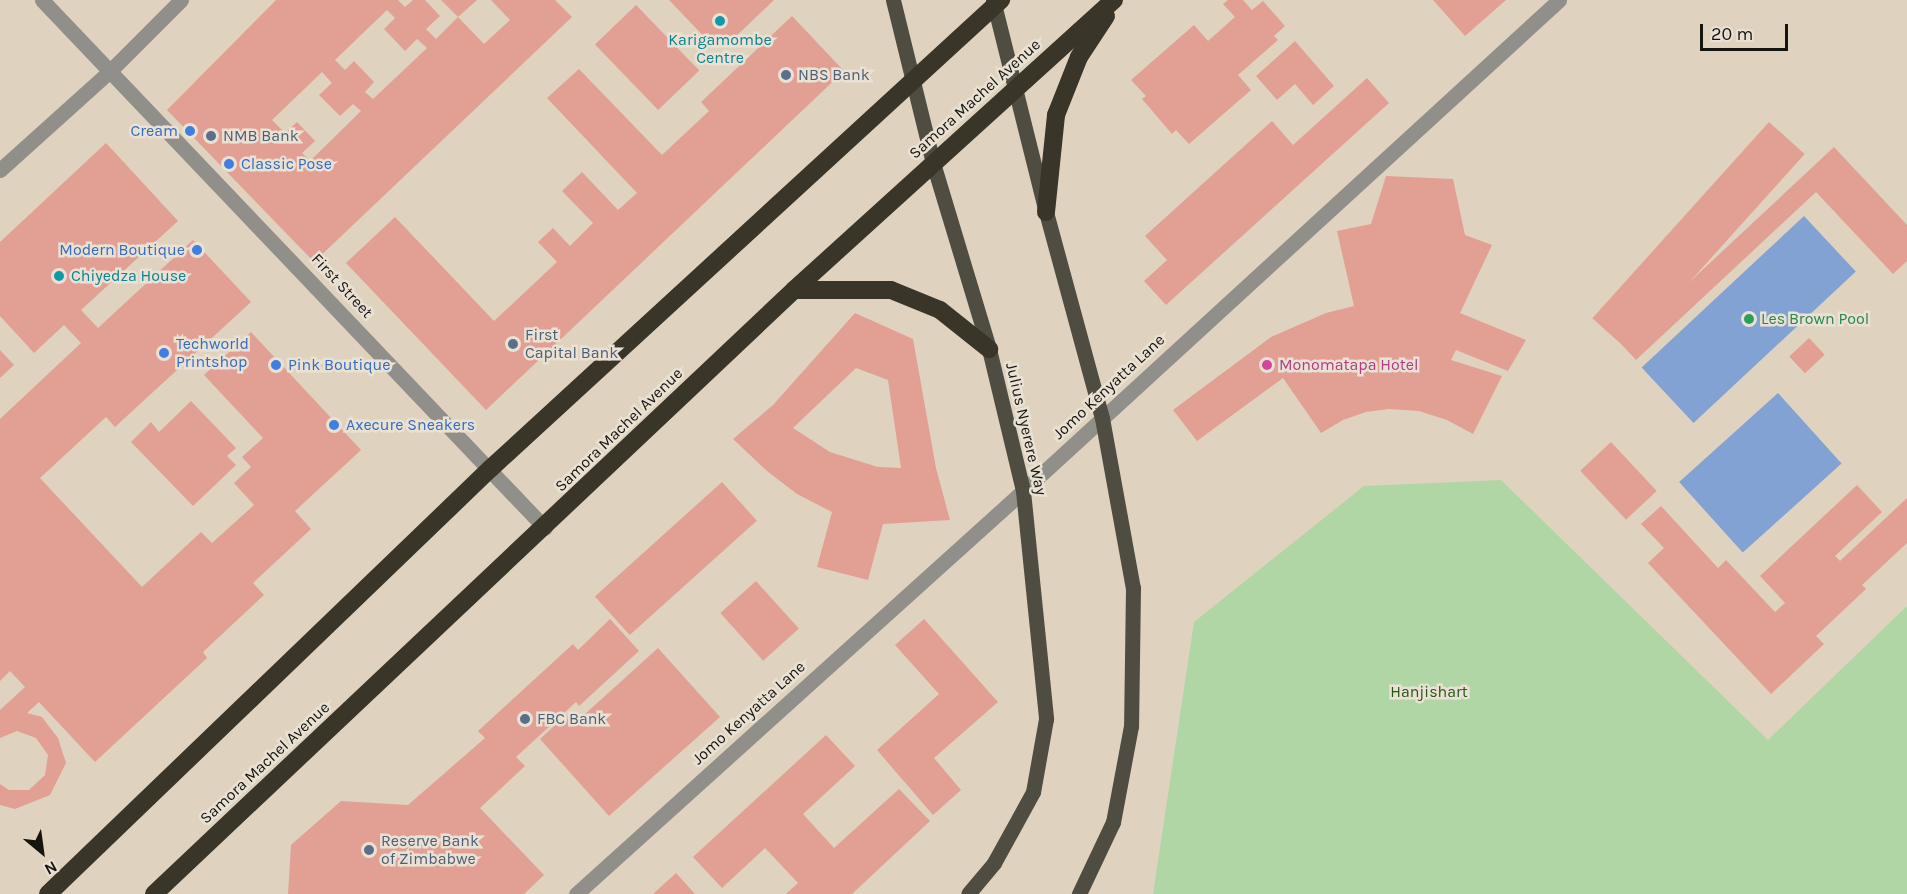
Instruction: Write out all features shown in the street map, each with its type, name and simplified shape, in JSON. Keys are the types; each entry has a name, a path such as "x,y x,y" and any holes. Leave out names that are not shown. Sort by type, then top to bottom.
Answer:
{"highway":[{"path":"1046,212 1056,115 1079,57 1115,0"},
{"name":"Samora Machel Avenue","path":"154,894 545,528 794,290 1115,0"},
{"path":"48,894 490,469 996,2"},
{"path":"794,290 891,290 940,310 989,349"}],"main road":[{"name":"Julius Nyerere Way","path":"893,0 933,163 989,349 1023,490 1046,719 1033,792 994,863 968,894"},
{"path":"996,2 1015,91 1102,418 1133,588 1131,726 1113,822 1078,894"}],"street":[{"name":"First Street","path":"42,0 545,528"},
{"path":"0,170 111,70 181,0"},
{"name":"Jomo Kenyatta Lane","path":"576,894 1023,490 1558,0"}],"shaded area":[{"path":"0,0 1907,0 1907,894 0,894"}],"green space":[{"name":"Hanjishart","path":"1501,480 1768,740 1907,606 1907,894 1153,894 1194,622 1364,486"}],"water":[{"name":"Les Brown Pool","path":"1804,216 1856,272 1693,423 1642,367"},
{"path":"1778,393 1842,464 1743,553 1679,482"}],"building":[{"path":"276,0 398,0 405,7 413,0 425,0 440,16 426,29 436,39 458,17 484,44 510,20 491,0 555,0 572,17 314,262 167,110","holes":["387,10 395,18 384,29 405,51 417,39 427,48 373,99 365,92 374,82 354,61 345,70 335,60","322,72 332,83 319,95 340,116 353,104 361,111 310,161 302,153 315,141 297,122 285,133 272,120"]},
{"path":"441,0 477,0 458,17"},
{"name":"Karigamombe Centre","path":"669,0 774,0 730,42 713,46"},
{"path":"1228,0 1243,0 1252,10 1263,1 1285,26 1274,36 1278,40 1238,75 1251,90 1189,144 1176,130 1172,134 1142,99 1146,96 1131,80 1194,25 1208,41 1235,17 1223,4"},
{"path":"1433,0 1506,0 1465,36"},
{"path":"636,5 699,70 658,110 595,45"},
{"path":"792,16 844,71 486,410 346,263 395,217 494,321 557,262 538,242 553,228 570,246 593,223 562,191 582,172 618,210 637,193 547,98 579,69 662,155 709,111 701,102"},
{"path":"1295,41 1334,86 1313,105 1295,84 1277,100 1256,76"},
{"path":"1367,78 1389,103 1166,305 1144,281 1167,260 1145,236 1272,121 1293,145"},
{"path":"1769,122 1805,154 1628,350 1592,318"},
{"path":"106,143 178,221 81,310 98,328 193,240 251,302 115,427 106,417 40,478 142,587 201,532 212,543 254,505 234,483 251,467 242,457 263,438 204,375 251,332 361,450 295,511 311,529 253,583 264,595 203,652 207,658 95,762 39,702 27,713 42,717 58,738 66,763 50,795 15,809 0,805 0,784 9,790 29,790 45,775 48,755 36,738 17,731 0,738 0,710 25,687 10,671 0,681 0,419 81,343 64,325 34,353 0,316 0,242"},
{"path":"1834,147 1907,225 1907,261 1893,274 1816,192 1636,360 1622,345"},
{"path":"1386,176 1453,179 1465,235 1492,245 1460,313 1526,340 1508,371 1456,350 1451,360 1502,376 1473,434 1447,420 1419,411 1389,409 1366,412 1343,420 1321,433 1283,378 1197,441 1173,410 1271,337 1326,313 1354,306 1337,231 1371,224"},
{"path":"855,313 913,339 936,468 950,520 883,524 868,580 817,567 832,512 797,494 767,471 733,439 773,405","holes":["856,368 888,380 901,468 878,467 830,452 793,428"]},
{"path":"1809,338 1825,355 1805,373 1789,356"},
{"path":"0,350 14,365 0,378"},
{"path":"191,401 236,448 227,456 236,465 193,506 131,442 151,422 159,432"},
{"path":"1611,442 1657,491 1626,520 1580,471"},
{"path":"722,482 757,521 630,635 595,596"},
{"path":"1857,485 1882,512 1835,556 1840,561 1907,498 1907,543 1862,585 1866,589 1816,636 1824,644 1771,694 1648,563 1664,548 1641,524 1661,506 1718,568 1726,560 1775,612 1785,603 1760,576"},
{"path":"756,581 799,629 763,661 720,613"},
{"path":"610,619 639,651 579,706 576,702 516,757 525,766 480,808 544,875 524,894 288,894 291,845 341,801 408,805 485,738 478,731 573,644 578,650"},
{"path":"924,619 998,702 934,758 961,790 933,815 877,750 939,694 895,645"},
{"path":"658,648 720,717 609,816 540,739 566,715 574,724"},
{"path":"826,735 855,766 803,814 834,848 899,789 930,821 852,894 786,894 798,883 765,848 722,888 693,857"},
{"path":"676,873 695,894 653,894"}],"place":[{"name":"Karigamombe Centre","path":"720,21"},
{"name":"NBS Bank","path":"786,75"},
{"name":"Cream","path":"190,131"},
{"name":"NMB Bank","path":"211,136"},
{"name":"Classic Pose","path":"229,164"},
{"name":"Modern Boutique","path":"197,250"},
{"name":"Chiyedza House","path":"59,276"},
{"name":"Les Brown Pool","path":"1749,319"},
{"name":"First Capital Bank","path":"513,344"},
{"name":"Techworld Printshop","path":"164,353"},
{"name":"Pink Boutique","path":"276,365"},
{"name":"Monomatapa Hotel","path":"1267,365"},
{"name":"Axecure Sneakers","path":"334,425"},
{"name":"FBC Bank","path":"525,719"},
{"name":"Reserve Bank of Zimbabwe","path":"369,850"}]}
